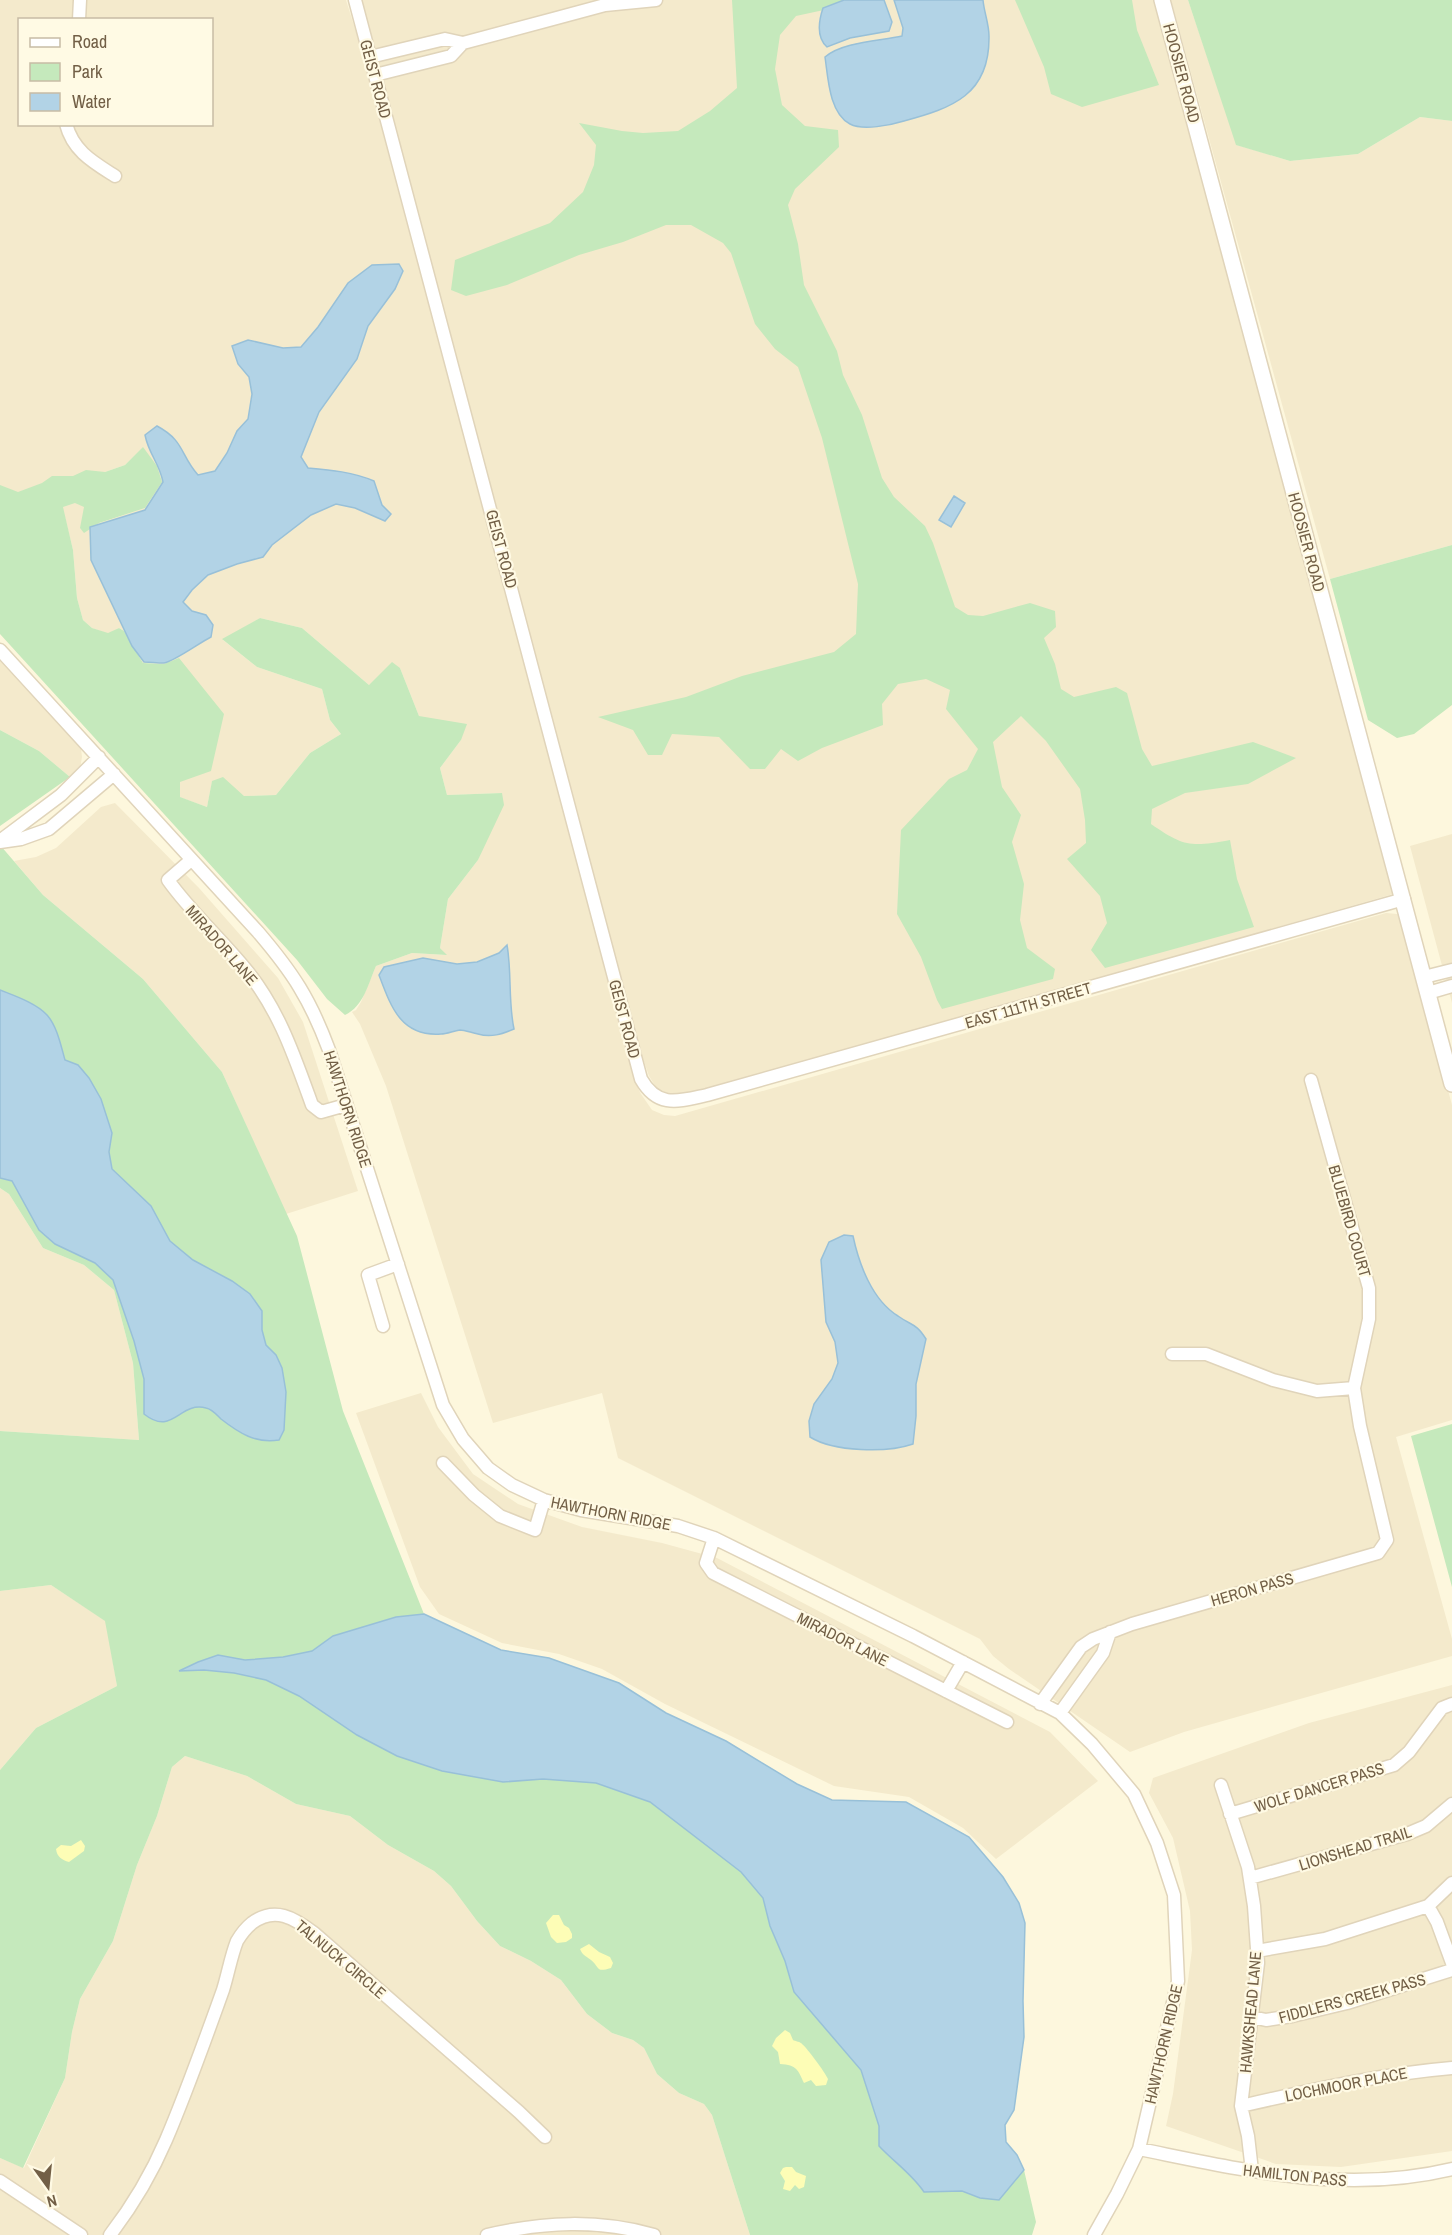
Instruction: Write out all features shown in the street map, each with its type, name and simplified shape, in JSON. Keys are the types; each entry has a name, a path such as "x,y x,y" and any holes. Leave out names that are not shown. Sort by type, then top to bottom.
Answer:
{"street":[{"path":"80,0 80,18"},
{"name":"GEIST ROAD","path":"355,0 641,1079 653,1095"},
{"path":"370,57 445,39 463,43 605,5 656,0"},
{"name":"HOOSIER ROAD","path":"1162,0 1452,1084"},
{"path":"375,75 452,56 463,43"},
{"path":"67,126 77,148 90,161 115,176"},
{"name":"HAWTHORN RIDGE","path":"0,650 258,932 284,962 302,988 317,1018 399,1264 443,1405 463,1439 488,1468 512,1485 544,1500 581,1510 678,1526 714,1538 914,1636 1060,1713 1092,1744 1134,1794 1157,1843 1174,1895 1178,1981 1138,2149 1117,2194 1094,2235"},
{"path":"0,842 61,795 99,757"},
{"path":"0,842 50,829 114,774"},
{"name":"MIRADOR LANE","path":"191,860 168,880 244,966 261,990 284,1030 312,1105 321,1112 346,1105"},
{"name":"EAST 111TH STREET","path":"653,1095 670,1101 706,1095 1404,899"},
{"path":"1424,977 1452,970"},
{"path":"1428,993 1452,986"},
{"name":"BLUEBIRD COURT","path":"1311,1080 1369,1288 1369,1319 1354,1388 1360,1426 1388,1540"},
{"path":"383,1326 368,1275 399,1264"},
{"path":"1172,1354 1206,1354 1273,1380 1317,1391 1354,1388"},
{"path":"443,1463 474,1495 500,1516 535,1530 544,1500"},
{"name":"MIRADOR LANE","path":"714,1538 706,1563 713,1573 1007,1722"},
{"name":"HERON PASS","path":"1040,1704 1081,1647 1110,1632 1132,1623 1377,1553 1388,1540"},
{"path":"1060,1713 1102,1653 1110,1632"},
{"path":"946,1691 963,1662"},
{"name":"WOLF DANCER PASS","path":"1230,1814 1394,1765 1409,1752 1442,1708 1452,1704"},
{"name":"HAWKSHEAD LANE","path":"1221,1785 1248,1867 1254,1906 1258,1964 1241,2106 1248,2136 1252,2171"},
{"name":"LIONSHEAD TRAIL","path":"1250,1878 1407,1834 1426,1826 1452,1804"},
{"path":"1257,1951 1325,1939 1428,1906 1452,1883"},
{"path":"1428,1906 1437,1922 1452,1963"},
{"name":"TALNUCK CIRCLE","path":"110,2235 150,2175 165,2141 195,2067 228,1976 238,1940 252,1923 274,1915 294,1918 314,1933 545,2137"},
{"name":"FIDDLERS CREEK PASS","path":"1252,2017 1266,2020 1292,2016 1358,1999 1452,1970"},
{"name":"LOCHMOOR PLACE","path":"1241,2106 1337,2084 1403,2072 1452,2068"},
{"name":"HAMILTON PASS","path":"1138,2149 1252,2171 1316,2180 1376,2181 1427,2175 1452,2169"},
{"path":"0,2181 81,2235"},
{"path":"487,2235 528,2226 571,2223 619,2227 654,2235"}],"shaded area":[{"path":"0,0 346,0 636,1084 652,1110 664,1115 675,1116 1386,913 1401,916 1452,1105 1452,1420 1396,1437 1452,1639 1452,1656 1184,1732 1130,1752 1009,1669 993,1656 980,1639 618,1458 602,1393 493,1423 386,1086 360,1024 352,1012 361,1002 376,966 412,953 446,955 440,948 448,899 478,860 502,793 447,795 440,768 461,740 419,716 400,668 369,685 302,628 260,618 223,640 257,667 322,689 330,720 341,734 310,753 276,795 244,796 212,782 207,807 179,797 180,782 164,664 143,663 124,631 119,628 108,634 92,628 83,620 77,598 73,550 65,517 0,538","holes":["143,448 145,508 99,523 97,507 105,472 125,465"]},
{"path":"362,0 1154,0 1393,894 709,1090 682,1095 665,1094 656,1087 649,1076 640,1050"},
{"path":"1171,0 1188,0 1237,145 1290,161 1358,154 1420,117 1452,121 1452,545 1330,579"},
{"path":"0,660 81,748 80,769 70,777 39,751 0,730"},
{"path":"115,803 199,888 278,978 303,1022 358,1191 286,1214 222,1072 143,979 43,895 14,861 36,857 56,848 101,807"},
{"path":"1452,834 1452,1003 1410,846"},
{"path":"0,1188 9,1194 43,1248 84,1265 114,1290 133,1363 139,1440 0,1431"},
{"path":"421,1393 438,1427 473,1474 518,1504 582,1527 662,1543 717,1558 1050,1732 1098,1781 996,1859 963,1828 909,1797 834,1786 665,1704 602,1669 559,1654 502,1643 439,1614 420,1587 356,1413"},
{"path":"51,1585 106,1621 117,1686 36,1728 0,1770 0,1591"},
{"path":"1452,1685 1452,2151 1341,2167 1276,2164 1166,2126 1173,2094 1192,1950 1190,1911 1173,1838 1149,1793 1153,1778 1309,1723"},
{"path":"185,1756 247,1776 296,1804 350,1816 388,1845 434,1871 451,1886 477,1921 500,1946 531,1961 561,1980 587,2014 612,2033 633,2040 644,2048 657,2074 679,2093 704,2104 712,2115 750,2235 0,2235 0,2158 24,2168 65,2078 80,1999 113,1941 172,1767"}],"green space":[{"path":"732,0 870,0 796,16 780,35 775,69 782,105 805,126 838,130 839,147 795,189 788,205 798,244 804,285 837,351 843,375 862,415 882,478 894,497 925,526 955,607 968,615 983,616 1030,603 1055,611 1056,627 1044,638 1055,664 1061,689 1074,697 1116,687 1127,693 1142,749 1152,766 1253,742 1296,758 1248,784 1185,793 1152,809 1151,824 1180,841 1206,844 1230,840 1237,879 1254,927 1105,968 1091,950 1107,923 1100,896 1067,859 1086,843 1080,789 1046,741 1021,716 993,742 1002,787 1021,815 1012,842 1024,884 1020,920 1027,948 1055,969 1053,979 942,1009 921,957 897,914 901,830 949,779 967,770 978,749 946,709 950,690 926,679 898,684 882,704 883,725 822,748 798,761 781,749 765,769 750,769 719,737 672,734 662,755 648,755 633,730 598,717 686,697 742,676 834,652 856,634 858,584 822,438 798,367 775,349 755,324 731,253 723,243 691,225 666,225 623,242 579,255 507,285 466,296 451,290 455,260 550,223 583,192 594,165 596,145 579,123 643,133 678,131 710,111 737,88"},
{"path":"1015,0 1132,0 1137,30 1159,85 1082,107 1051,94 1044,67"},
{"path":"1188,0 1452,0 1452,121 1420,117 1358,154 1290,161 1236,145"},
{"path":"143,447 157,466 162,482 145,508 99,523 84,533 80,528 84,507 75,503 63,507 73,550 77,598 83,620 92,628 108,633 119,628 124,631 143,663 164,664 179,658 224,714 211,771 180,782 180,797 207,807 212,781 223,777 244,796 276,795 310,753 341,734 330,720 322,689 257,667 222,639 260,618 302,628 369,685 392,662 400,668 419,716 467,724 461,740 440,768 447,795 502,793 504,805 478,860 448,899 440,948 447,955 412,953 376,966 361,1000 345,1015 327,999 297,960 0,634 0,485 18,492 42,483 52,476 73,476 86,470 105,472 125,465"},
{"path":"1452,545 1452,705 1414,734 1397,738 1368,720 1330,579"},
{"path":"0,730 39,751 70,777 0,826"},
{"path":"0,845 43,895 143,979 222,1072 297,1236 343,1411 424,1614 501,1650 549,1658 619,1683 666,1713 726,1741 797,1784 832,1800 906,1802 969,1837 1003,1877 1019,1903 1025,1923 1024,2037 1014,2110 1005,2125 1006,2142 1017,2155 1024,2170 1036,2222 1032,2235 750,2235 712,2115 704,2104 679,2093 657,2074 644,2048 633,2040 612,2033 587,2014 561,1980 531,1961 500,1946 477,1921 451,1886 434,1871 388,1845 350,1816 296,1804 247,1776 185,1756 172,1767 113,1941 80,1999 65,2078 23,2168 0,2158 0,1770 36,1728 117,1686 105,1621 51,1585 0,1591 0,1431 139,1440 133,1363 114,1290 84,1265 43,1248 9,1194 0,1188"},
{"path":"1452,1424 1452,1587 1411,1436"}],"sand":[{"path":"81,1840 85,1846 84,1851 69,1862 59,1856 56,1849 61,1845 71,1846"},
{"path":"553,1915 559,1915 572,1934 572,1938 566,1942 557,1943 551,1937 546,1923"},
{"path":"589,1944 610,1957 613,1963 611,1968 600,1970 583,1954 580,1949"},
{"path":"785,2030 816,2060 828,2079 826,2085 816,2086 811,2080 804,2083 796,2069 780,2064 778,2052 772,2046 776,2038"},
{"path":"786,2167 792,2167 796,2172 806,2176 804,2187 799,2189 795,2185 790,2191 783,2189 785,2181 780,2173"}],"water":[{"path":"844,0 884,0 892,22 889,31 850,38 827,47 820,33 823,8"},
{"path":"894,0 983,0 989,36 988,56 983,72 975,85 965,96 952,104 938,111 885,126 856,126 843,119 838,112 831,94 825,57 851,45 902,36 903,28"},
{"path":"399,264 403,271 395,289 368,326 357,359 319,412 301,457 308,468 350,473 374,481 382,505 391,514 385,521 355,508 336,504 311,515 272,545 263,557 208,575 183,602 192,611 206,615 213,625 211,637 169,662 144,662 132,646 91,560 90,527 145,510 163,482 145,435 157,426 173,437 198,475 215,471 227,453 237,431 248,419 252,394 249,377 238,364 232,346 248,340 283,348 301,347 318,327 348,283 372,265"},
{"path":"954,496 965,503 951,527 939,520"},
{"path":"507,945 514,1029 496,1035 487,1036 460,1030 446,1034 427,1034 416,1031 407,1025 393,1009 379,975 384,967 423,958 457,964 477,962 499,953"},
{"path":"0,990 31,1003 47,1015 58,1036 65,1060 78,1065 89,1078 101,1099 112,1133 109,1152 112,1169 151,1206 170,1241 193,1260 232,1281 250,1294 262,1311 262,1330 266,1345 276,1355 282,1368 286,1392 284,1430 279,1440 255,1439 248,1436 234,1429 206,1408 189,1409 162,1422 144,1414 144,1379 134,1341 113,1280 95,1263 55,1244 39,1230 12,1181 0,1178"},
{"path":"844,1235 853,1236 863,1269 881,1301 898,1316 916,1327 926,1339 916,1384 913,1444 889,1449 861,1450 833,1446 810,1437 809,1421 814,1404 832,1379 838,1363 835,1342 826,1322 821,1260 829,1242"},
{"path":"424,1614 501,1650 549,1658 619,1683 666,1713 726,1741 797,1784 832,1800 906,1802 969,1837 1003,1877 1019,1903 1025,1923 1024,2037 1014,2110 1005,2125 1006,2142 1017,2155 1024,2170 999,2200 980,2198 962,2191 924,2192 879,2146 879,2126 861,2070 794,1992 785,1961 770,1926 763,1898 741,1872 650,1802 596,1783 543,1779 503,1782 442,1771 397,1756 357,1735 299,1696 266,1680 234,1673 204,1670 179,1671 218,1655 245,1660 283,1657 312,1651 333,1636 396,1617"}]}
